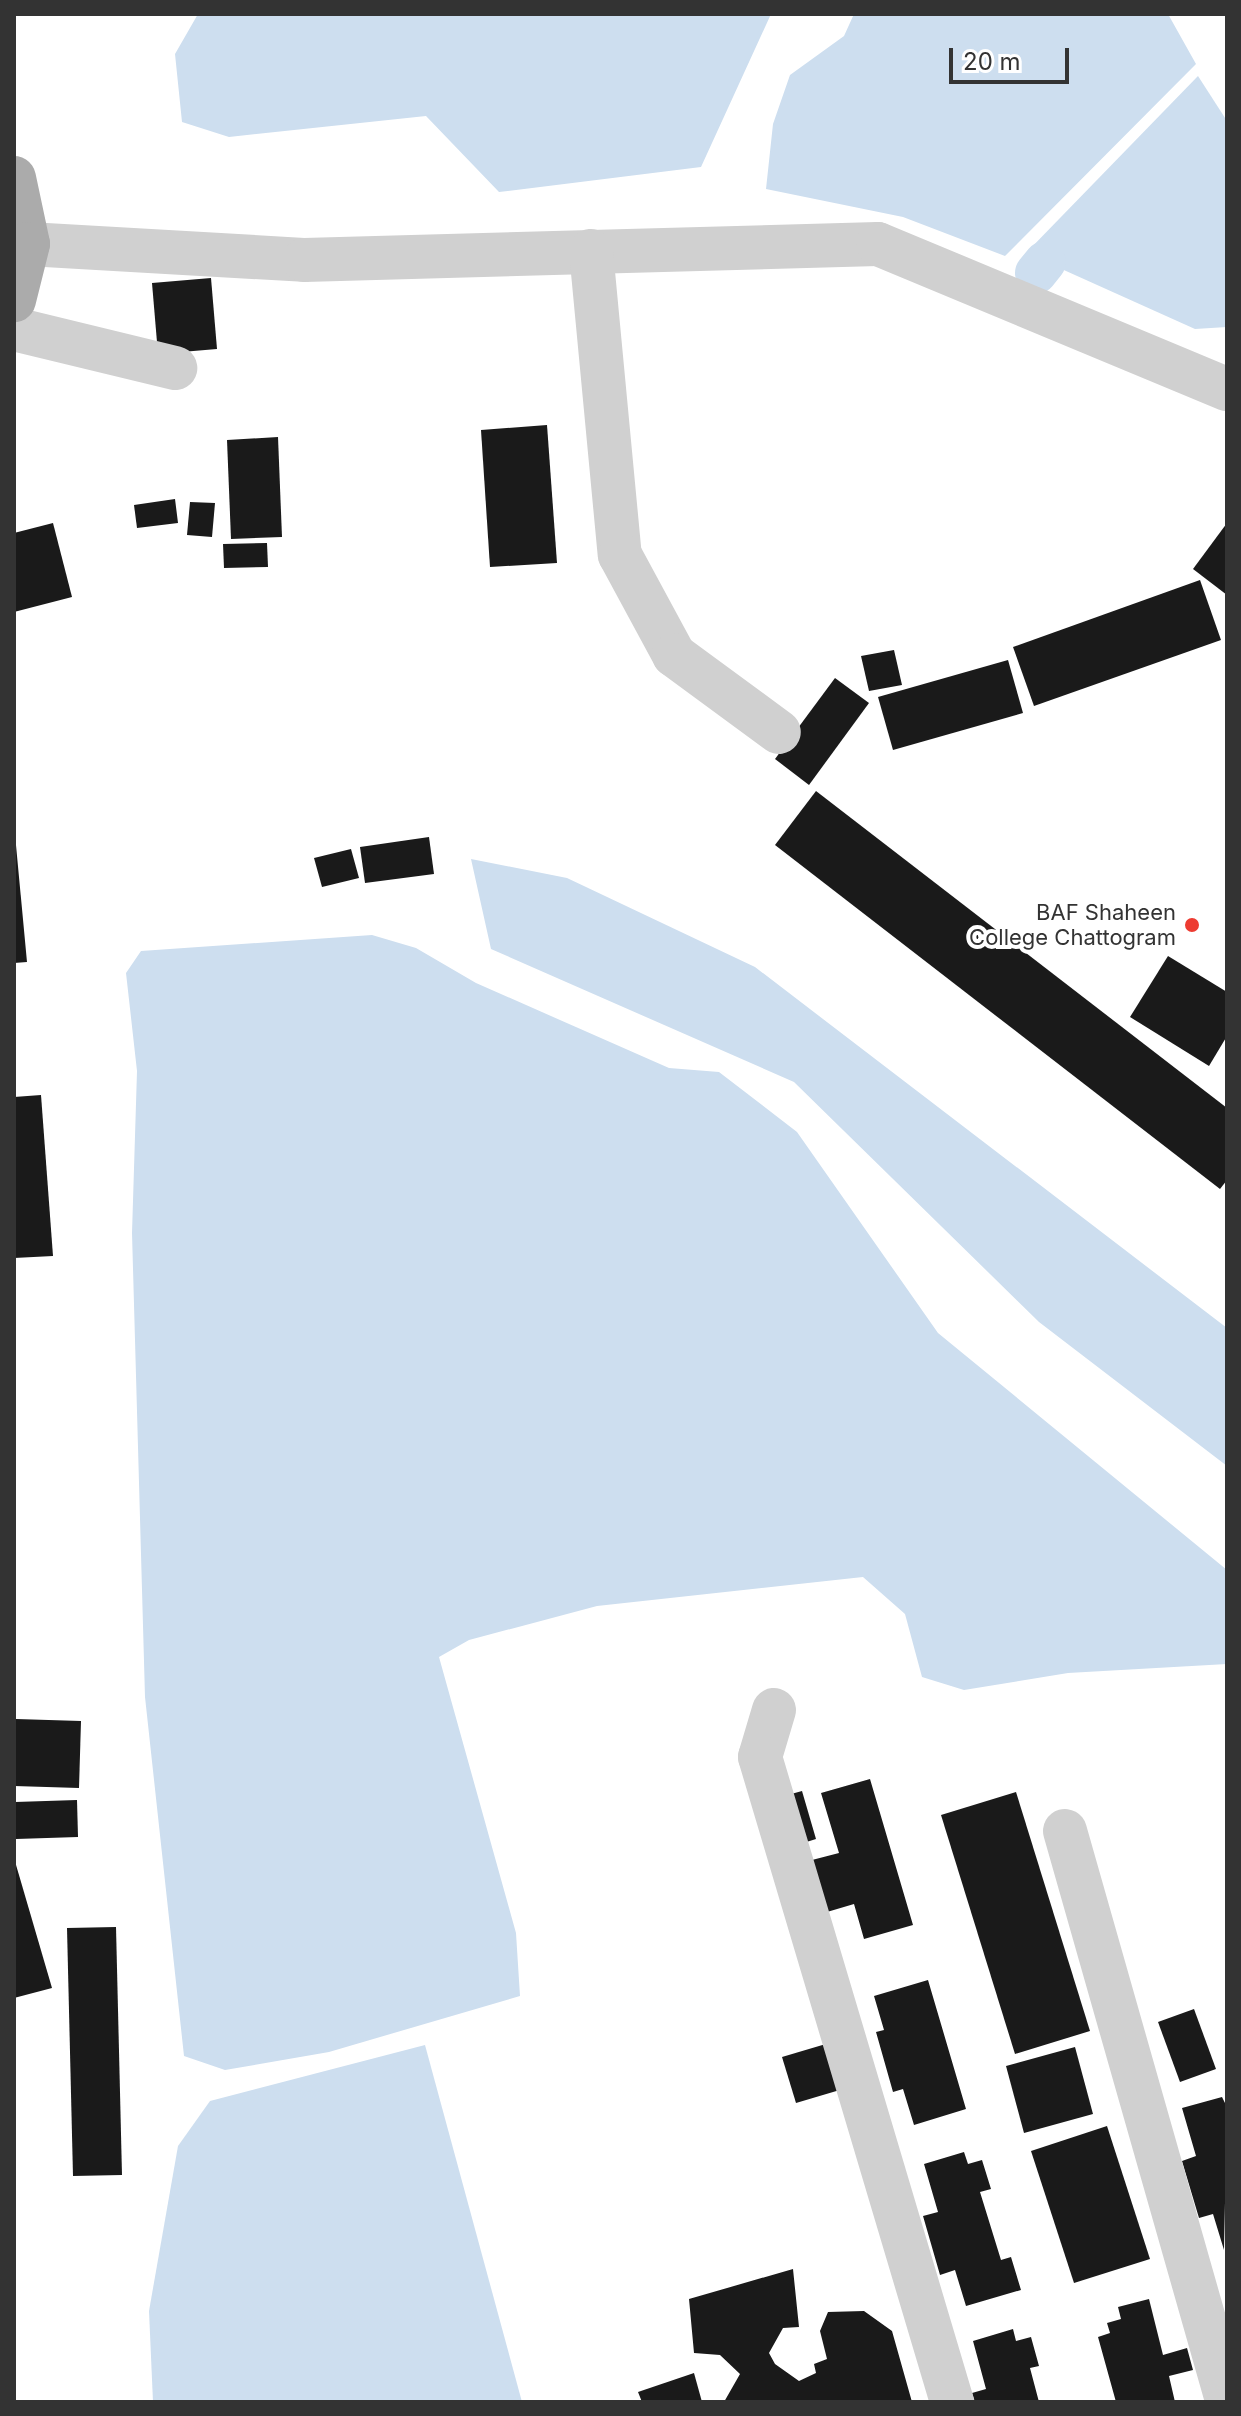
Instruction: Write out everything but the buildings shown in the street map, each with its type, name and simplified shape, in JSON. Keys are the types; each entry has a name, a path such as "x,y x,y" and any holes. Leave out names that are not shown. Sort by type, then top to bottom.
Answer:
{"main road":[{"path":"14,178 28,244 14,300"}],"street":[{"path":"28,244 304,260 878,244 1227,389"},
{"path":"591,251 620,555 674,655 779,732"},
{"path":"14,329 175,368"},
{"path":"774,1710 760,1757 952,2402"},
{"path":"1065,1831 1227,2400"}],"water":[{"path":"198,14 771,14 701,167 499,192 426,116 229,137 182,122 175,54"},
{"path":"854,14 1168,14 1196,64 1005,256 903,217 766,189 773,124 790,75 844,36"},
{"path":"1198,76 1227,121 1227,327 1195,329 1026,253"},
{"path":"471,859 567,878 755,967 1227,1328 1227,1466 1039,1322 794,1082 491,949"},
{"path":"372,935 416,948 476,983 669,1068 719,1072 797,1132 938,1333 1227,1570 1227,1664 1068,1673 964,1690 922,1677 905,1614 863,1577 597,1606 469,1640 439,1657 516,1933 520,1996 329,2052 225,2070 184,2056 145,1697 132,1233 137,1071 126,973 141,951"},
{"path":"425,2045 522,2402 153,2402 149,2311 178,2146 210,2101"}],"waterway":[{"path":"1036,273 1045,262"}],"place":[{"name":"BAF Shaheen College Chattogram","path":"1192,925"}]}
